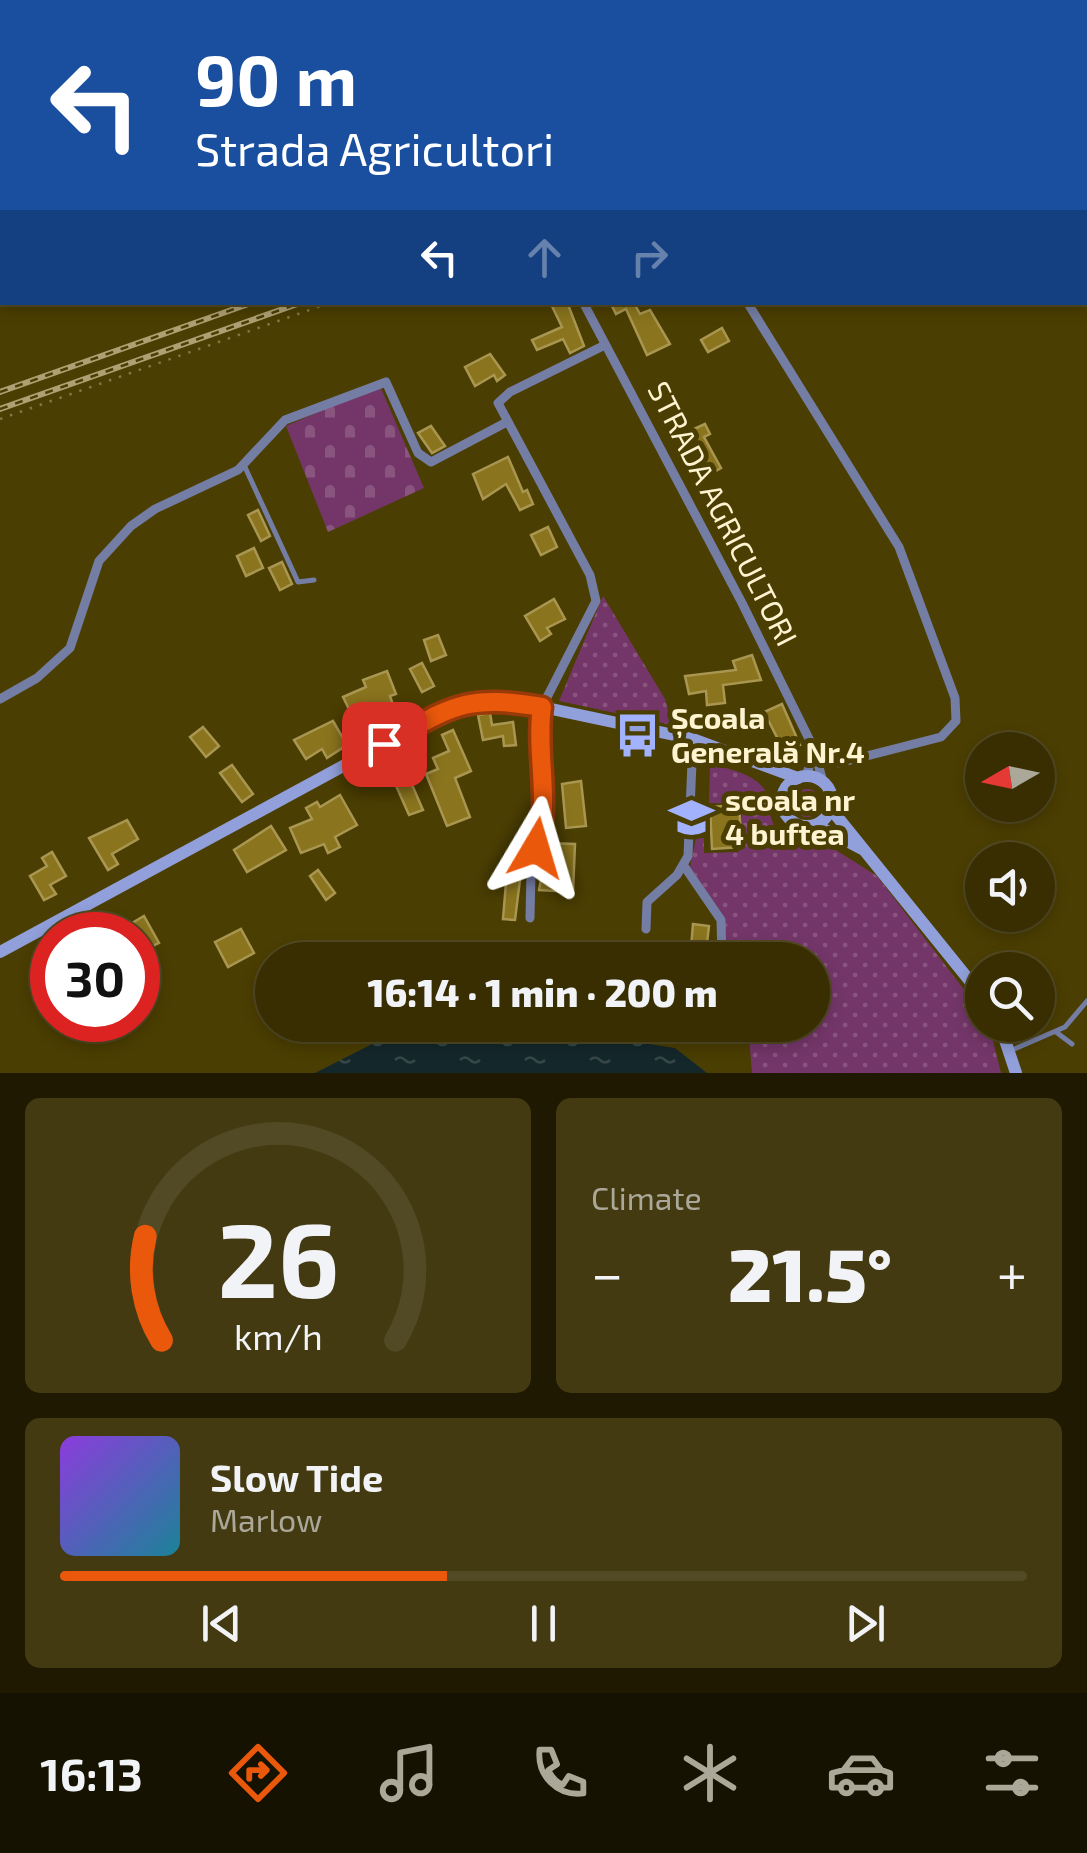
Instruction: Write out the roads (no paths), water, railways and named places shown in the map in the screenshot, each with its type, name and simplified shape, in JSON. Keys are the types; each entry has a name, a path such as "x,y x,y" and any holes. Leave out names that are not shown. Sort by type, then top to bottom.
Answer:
{"main road":[{"path":"0,952 455,706 487,699 693,739 739,753 759,765 824,782 832,794 831,809 816,825"},
{"path":"759,765 783,795 789,818 802,826 816,825 868,853"},
{"path":"783,795 802,777"},
{"path":"831,809 965,975"},
{"path":"1007,1042 1016,1073"}],"street":[{"name":"STRADA AGRICULTORI","path":"585,305 814,749 824,782"},
{"path":"749,305 899,548 937,640 957,706 953,727 941,738 839,763"},
{"path":"530,918 531,872 543,830 538,745 542,707 594,610 595,591 498,407 502,396 606,344"},
{"path":"0,700 45,671 70,648 94,573 114,541 155,509 244,465 286,420 378,381 390,387 418,453 431,462 506,423"},
{"path":"646,929 647,902 684,866 690,846 693,739"},
{"path":"802,777 814,749"},
{"path":"684,866 721,920 722,942"}],"lane":[{"path":"244,465 298,582 314,580"},
{"path":"1010,1050 1056,1032 1071,1022 1087,1001"},
{"path":"1056,1032 1072,1044"}],"water":[{"path":"376,1042 636,1042 675,1048 707,1073 315,1073"}],"railway":[{"path":"0,392 246,305"},
{"path":"0,409 295,305"}],"place":[{"name":"Școala Generală Nr.4","path":"638,736"},
{"name":"scoala nr 4 buftea","path":"692,818"}]}
